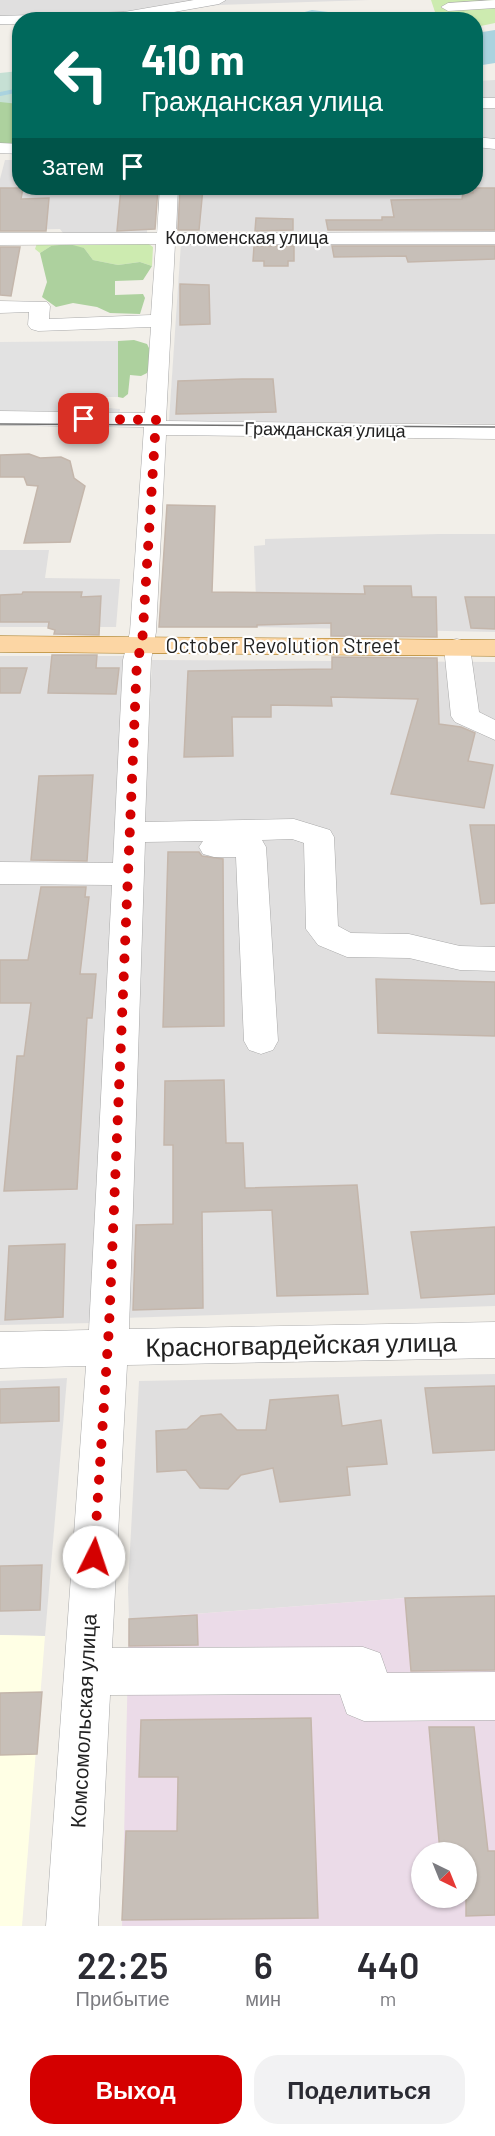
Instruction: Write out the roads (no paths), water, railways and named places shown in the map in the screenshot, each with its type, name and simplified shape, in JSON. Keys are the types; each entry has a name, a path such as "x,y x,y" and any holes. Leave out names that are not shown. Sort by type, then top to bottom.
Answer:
{"main road":[{"name":"October Revolution Street","path":"0,644 495,648"}],"street":[{"path":"146,12 212,0"},
{"path":"448,7 495,4"},
{"name":"Комсомольская улица","path":"72,1926 107,1349 137,660 142,645 169,195"},
{"name":"Коломенская улица","path":"0,239 495,238"},
{"path":"0,307 40,306 38,325 161,321"},
{"path":"120,412 156,419"},
{"name":"Гражданская улица","path":"0,418 156,419 495,432"},
{"path":"457,647 465,716 495,731"},
{"path":"0,873 129,851 294,829 319,837 322,929 329,937 347,945 409,946 460,958 495,959"},
{"path":"129,851 251,846 261,1041"},
{"name":"Красногвардейская улица","path":"0,1350 495,1341"},
{"path":"86,1672 363,1670 364,1696 495,1696"}],"water":[{"path":"312,10 328,12 305,12"},
{"path":"495,30 495,63 483,65 483,32"}],"waterway":[{"path":"0,94 12,92"}],"tram line":[{"path":"0,424 495,427"}]}
